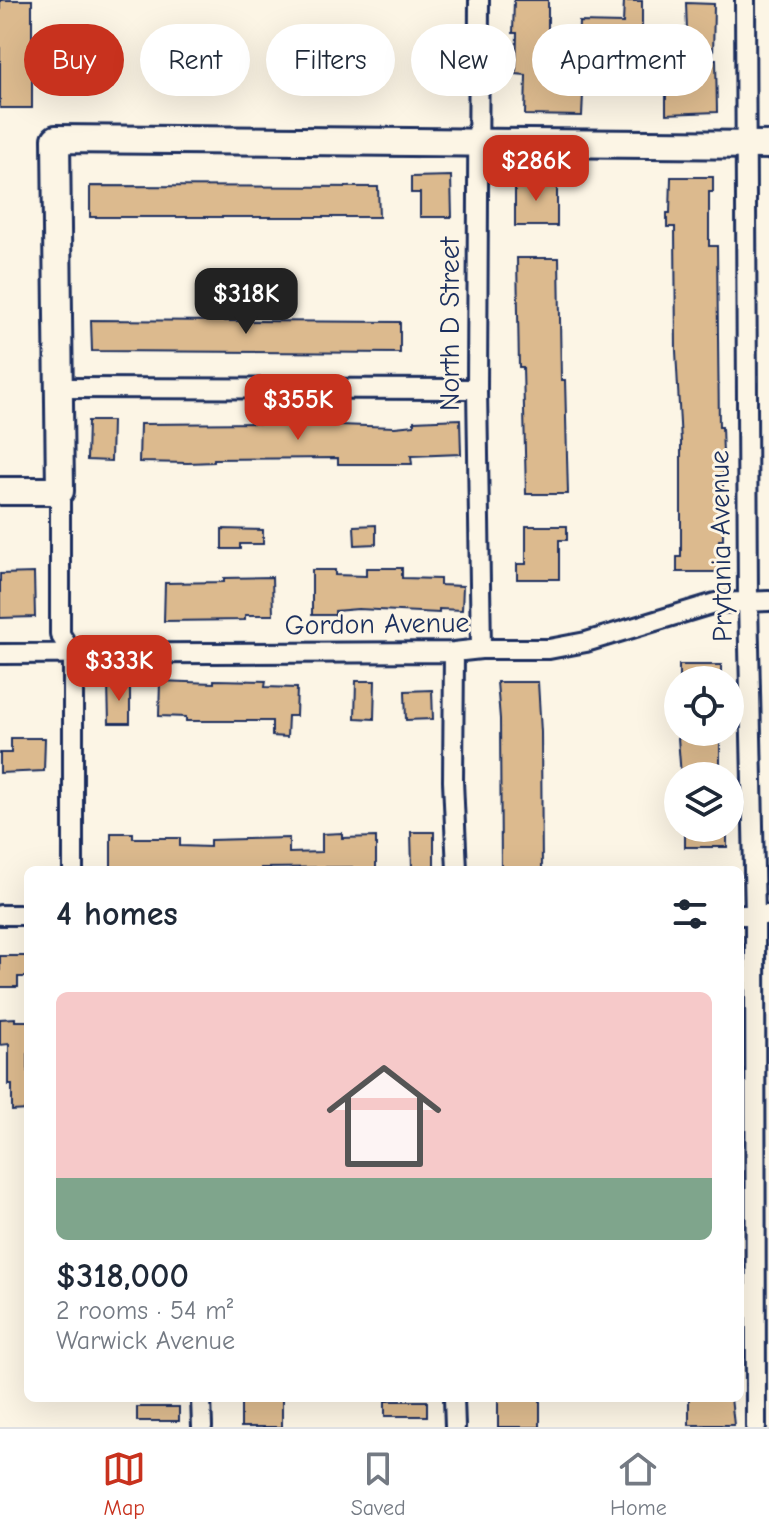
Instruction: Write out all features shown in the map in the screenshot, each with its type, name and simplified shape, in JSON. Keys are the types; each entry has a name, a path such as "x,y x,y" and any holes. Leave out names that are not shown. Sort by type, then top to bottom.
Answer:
{"street":[{"name":"North D Street","path":"479,0 477,389 481,649"},
{"name":"Prytania Avenue","path":"745,0 758,146 748,601 755,915 756,1427"},
{"path":"73,866 73,655 60,634 56,139 758,146"},
{"path":"60,388 477,389"},
{"path":"0,491 60,491"},
{"name":"Gordon Avenue","path":"0,654 549,649 586,642 715,603 769,601"},
{"path":"454,652 453,781 457,866"},
{"path":"0,915 24,915"},
{"path":"201,1402 202,1427"},
{"path":"454,1402 455,1427"}],"building":[{"path":"0,0 32,0 32,24 24,24 24,96 32,96 32,108 0,108"},
{"path":"514,0 548,0 548,24 532,24 532,96 583,96 582,116 525,115 526,75 516,74 517,33 516,24 513,24"},
{"path":"624,1 642,1 642,24 579,24 623,23"},
{"path":"686,3 714,4 713,59 713,24 687,24"},
{"path":"713,59 716,59 717,112 666,114 666,96 713,96"},
{"path":"451,176 452,217 420,217 420,193 411,193 411,177"},
{"path":"671,177 713,177 713,192 709,192 709,246 717,246 719,427 722,427 723,453 723,540 719,540 719,572 677,572 677,557 681,557 681,442 676,351 675,227 667,227"},
{"path":"515,180 557,180 557,226 515,226"},
{"path":"90,186 378,187 379,217 90,217"},
{"path":"517,258 559,258 561,380 565,380 568,494 526,494"},
{"path":"91,320 400,322 400,353 92,351"},
{"path":"460,419 461,454 411,456 412,464 338,464 338,458 139,462 140,424 282,423 395,427 414,425 414,421"},
{"path":"88,421 112,421 111,461 87,460"},
{"path":"376,525 376,544 355,545 354,526"},
{"path":"526,526 567,526 567,540 559,540 559,579 517,579 517,564 526,564"},
{"path":"222,529 263,530 263,544 240,544 240,549 222,549"},
{"path":"366,568 402,568 402,578 440,579 440,585 463,586 462,610 439,609 439,613 358,609 335,611 335,615 312,615 312,570 335,570 335,575 366,576"},
{"path":"34,573 35,617 0,618 0,574"},
{"path":"272,577 273,615 245,615 245,620 164,621 165,583"},
{"path":"679,665 721,665 721,666"},
{"path":"214,680 266,681 265,687 297,688 296,716 288,716 287,737 272,736 272,721 186,721 186,717 159,716 160,681 214,683"},
{"path":"356,681 375,681 374,719 355,718"},
{"path":"497,682 538,682 542,866 501,866"},
{"path":"130,683 130,723 109,723 108,684"},
{"path":"432,690 433,719 406,720 405,691"},
{"path":"11,738 45,738 44,771 0,773 0,753 11,753"},
{"path":"679,746 720,746 720,762 680,762"},
{"path":"411,832 434,832 434,866 412,866"},
{"path":"111,833 133,833 133,838 180,838 180,846 210,847 210,840 289,838 289,853 322,852 322,834 342,833 342,838 376,837 376,866 111,866"},
{"path":"685,842 727,842 727,847 685,847"},
{"path":"0,956 24,956 24,977 18,977 18,987 0,987"},
{"path":"0,1019 24,1021 24,1110 12,1111 9,1044 0,1045"},
{"path":"241,1402 282,1402 282,1427 241,1427"},
{"path":"385,1402 427,1402 427,1416 385,1416"},
{"path":"498,1402 540,1402 540,1427 498,1427"},
{"path":"689,1402 731,1402 734,1425 689,1425"},
{"path":"137,1407 179,1407 179,1421 137,1421"}]}
